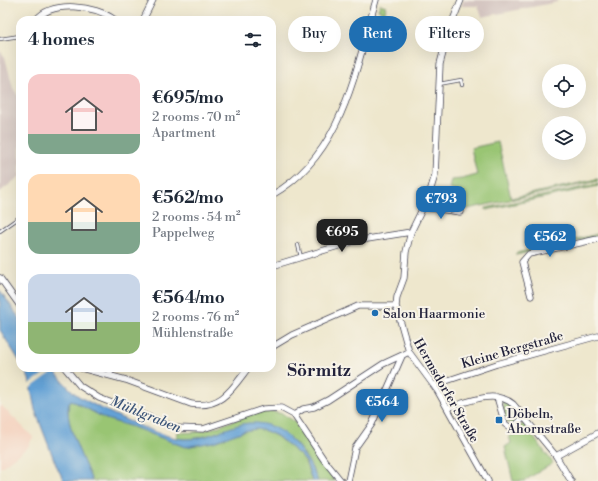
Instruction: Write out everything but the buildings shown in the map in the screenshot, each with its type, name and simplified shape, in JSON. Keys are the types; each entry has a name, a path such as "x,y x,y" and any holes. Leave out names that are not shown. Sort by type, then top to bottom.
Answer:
{"street":[{"path":"145,16 153,0"},
{"path":"276,192 290,183 308,168 330,137 343,112 376,0"},
{"path":"276,345 292,335 358,306 396,306 397,297 404,278 406,252 411,232 424,207 435,175 439,84 443,51 449,30 461,0"},
{"path":"40,16 50,7 67,2 102,11 110,16"},
{"path":"424,207 460,212"},
{"path":"276,265 355,241 411,232"},
{"path":"531,296 522,262 529,254 598,238"},
{"path":"0,278 16,300"},
{"name":"Hermsdorfer Straße","path":"396,306 409,352 434,385 488,481"},
{"name":"Kleine Bergstraße","path":"434,385 497,364 598,336"},
{"path":"294,415 304,409 314,407 328,400 377,368 409,352"},
{"path":"348,481 354,448 372,424 402,356"},
{"path":"68,372 80,386 98,398 177,428 203,429 252,412 270,408 281,408 294,415 324,460 341,481"},
{"path":"97,372 191,404 202,405 211,404 225,397 245,372"},
{"path":"447,408 488,397 506,399 524,417 556,456 571,481"},
{"path":"497,397 503,419 509,427 516,425 524,417"},
{"path":"556,456 598,433"}],"lane":[{"path":"0,39 16,37"},
{"path":"439,84 460,80 462,85"},
{"path":"0,231 16,220"},
{"path":"298,245 301,257"}],"shaded area":[{"path":"464,0 557,0 557,2 484,17 482,16 478,6 461,6"},
{"path":"0,51 5,57 13,88 16,93 16,179 0,192"},
{"path":"0,404 33,437 28,447 0,468"}],"green space":[{"path":"380,4 386,6 385,14 393,16 380,16 381,11 378,10"},
{"path":"498,142 511,198 598,179 598,181 458,211 451,210 455,191 449,189 451,180 477,175 471,148"},
{"path":"598,184 598,186 486,210 486,208"},
{"path":"598,234 598,236 516,255 516,253"},
{"path":"71,400 106,419 133,427 185,447 213,442 244,431 256,429 266,431 276,436 301,456 305,462 312,481 92,481 75,440 68,416 68,407"},
{"path":"502,401 510,406 515,412 517,418 514,423 507,422"},
{"path":"270,411 283,414 294,421 335,481 318,481 304,454 292,440 284,434 265,426 247,424 201,437 185,439 176,438 178,432 203,431 247,416"},
{"path":"523,423 553,463 524,481 513,481 505,447 511,443 509,436 523,432 520,428"}],"water":[{"path":"0,290 16,313 16,356 0,330"},
{"path":"26,372 56,372 77,395 130,422 174,438 199,438 242,424 256,423 268,425 290,438 299,448 318,481 312,481 306,462 301,456 277,436 266,431 256,429 244,431 213,442 185,447 133,427 106,419 71,400 68,407 68,416 75,440 92,481 64,481 56,465 35,410 29,379"}],"pier":[{"path":"46,372 53,372 29,389 28,385"}],"place":[{"name":"Salon Haarmonie","path":"375,313"},
{"name":"Döbeln, Ahornstraße","path":"499,420"}],"district":[{"name":"Sörmitz","path":"319,370"}],"water label":[{"name":"Mühlgraben","path":"146,414"}]}
